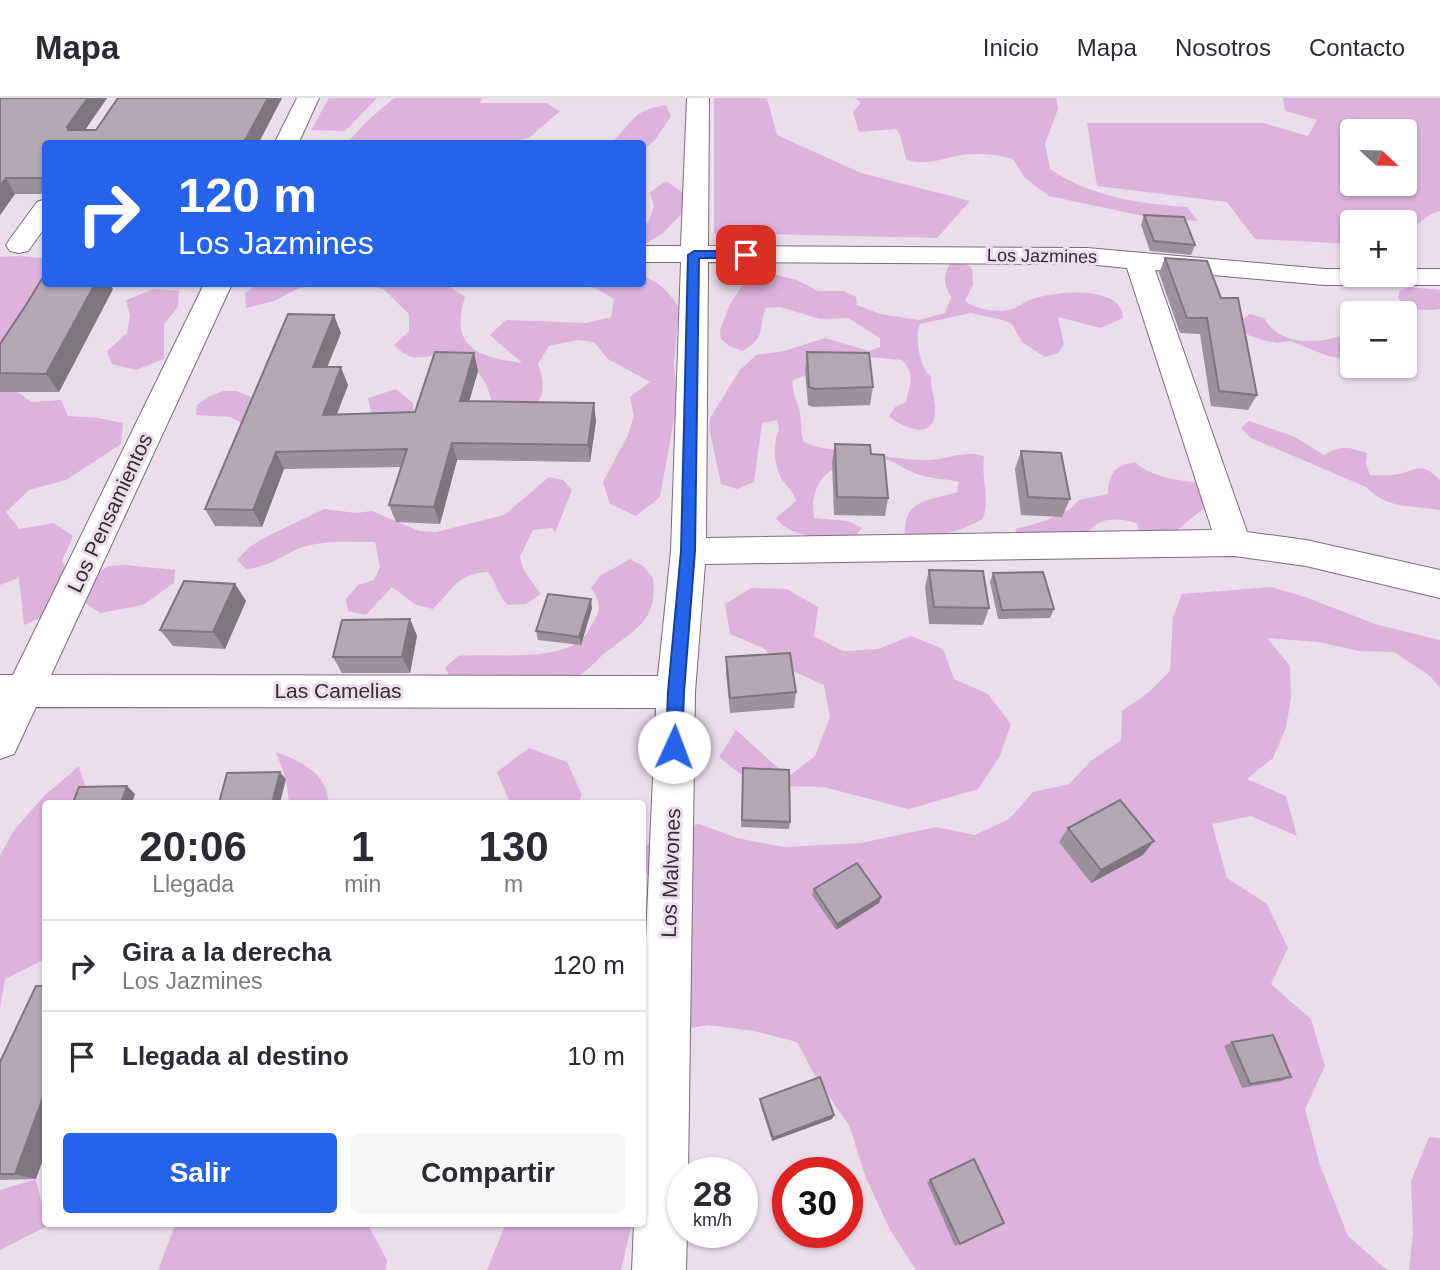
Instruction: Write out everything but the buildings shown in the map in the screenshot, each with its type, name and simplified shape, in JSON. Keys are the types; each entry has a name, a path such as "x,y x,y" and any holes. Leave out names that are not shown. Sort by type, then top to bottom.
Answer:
{"street":[{"path":"288,140 308,98"},
{"name":"Los Malvones","path":"659,1270 676,692 688,551 698,98"},
{"path":"22,245 42,213"},
{"name":"Los Jazmines","path":"646,254 1087,256 1325,276 1440,277"},
{"path":"1138,260 1234,543"},
{"name":"Los Pensamientos","path":"0,742 13,691 216,287"},
{"path":"688,551 1234,543 1306,553 1440,584"},
{"name":"Las Camelias","path":"13,691 676,692"}],"shaded area":[{"path":"329,98 377,98 345,131 311,130"},
{"path":"394,98 482,98 481,103 546,103 560,111 529,138 517,140 350,140"},
{"path":"714,98 767,98 777,135 861,173 970,201 937,238 714,233"},
{"path":"855,98 1056,98 1058,109 1045,144 1050,169 1081,186 1115,197 1187,207 1198,221 1148,217 1049,196 1025,178 1013,159 1001,156 968,154 926,162 906,159 896,129 859,132 853,112 861,103"},
{"path":"1283,98 1440,98 1440,211 1417,225 1417,210 1340,210 1340,243 1255,239 1227,202 1097,186 1087,123 1263,123 1308,136 1317,120 1285,111"},
{"path":"666,105 671,116 655,140 646,148 646,140 614,140 634,118 654,107"},
{"path":"666,181 682,192 689,206 663,233 646,244 646,223 654,206 650,192"},
{"path":"0,257 42,258 42,287 45,287 16,391 32,402 61,400 68,416 123,423 121,444 66,480 29,490 6,512 19,529 54,523 73,536 62,561 73,581 62,608 24,625 19,578 0,585"},
{"path":"962,262 972,268 973,285 965,301 975,307 1000,311 1015,308 1042,296 1086,293 1112,300 1120,307 1123,318 1101,328 1058,317 1064,345 1058,353 1045,357 1022,342 1012,324 999,319 971,313 920,324 919,352 931,377 935,406 934,420 924,429 910,428 889,416 895,407 906,402 909,390 909,370 902,360 858,356 793,380 793,389 804,442 810,445 916,460 968,454 984,456 986,503 983,519 945,534 905,534 906,522 914,507 957,492 959,482 918,474 887,460 868,459 854,461 831,471 816,489 813,502 814,518 848,521 862,528 853,539 822,538 791,530 776,518 796,501 780,476 776,463 775,442 779,430 777,420 762,423 754,482 737,489 721,484 709,428 710,418 740,370 756,355 784,351 825,338 869,351 880,347 880,338 848,318 820,319 780,307 766,308 759,337 750,346 742,351 729,346 721,339 720,330 730,304 742,286 750,280 773,274 797,280 818,291 844,291 856,297 857,305 880,314 919,320 945,313 951,297 945,284 946,273 950,264"},
{"path":"646,278 659,284 679,307 674,363 677,403 660,497 636,516 610,504 603,482 628,435 634,416 630,397 650,382 608,359 594,342 578,340 549,346 538,364 542,392 538,401 512,428 508,439 511,461 491,458 465,446 433,453 405,447 372,417 368,398 396,389 413,403 417,423 425,434 458,444 482,427 491,408 485,382 474,368 449,356 412,357 394,345 409,331 409,314 383,289 375,287 450,287 465,297 461,328 464,339 471,347 492,357 522,363 490,335 506,320 586,323 611,317 614,299 589,287 646,287"},
{"path":"254,287 307,287 299,288 274,301 246,308 245,293"},
{"path":"1409,287 1440,290 1440,309 1417,309 1417,301 1402,301 1398,298 1399,291"},
{"path":"154,289 179,291 178,307 164,324 164,359 136,370 112,364 107,351 127,333 130,316 126,300"},
{"path":"1250,314 1264,318 1272,328 1293,339 1317,341 1340,336 1340,358 1290,341 1277,343 1248,335 1241,327 1243,319"},
{"path":"223,391 237,391 260,401 250,427 230,417 196,415 197,405"},
{"path":"1249,421 1295,437 1324,455 1345,448 1367,453 1366,464 1370,475 1396,475 1424,469 1440,480 1440,510 1383,500 1366,487 1251,438 1241,428"},
{"path":"1135,462 1162,476 1212,487 1214,500 1172,534 1141,539 1137,523 1107,520 1091,529 1069,551 1053,558 1025,557 1013,544 1016,529 1045,521 1070,509 1079,500 1108,494 1114,471"},
{"path":"549,477 563,480 572,490 555,533 552,528 533,530 520,557 524,571 541,594 526,604 508,605 488,572 462,579 433,609 416,605 392,587 366,615 348,611 346,599 358,585 374,580 380,567 375,542 321,543 295,550 270,563 246,569 237,560 248,548 262,539 324,509 356,513 372,511 419,531 436,532 504,515"},
{"path":"630,559 643,566 653,578 652,605 648,615 634,631 585,672 575,677 528,684 457,689 445,668 458,656 539,654 569,647 581,640 599,609 591,588 600,576"},
{"path":"109,566 175,570 174,583 143,605 100,613 84,602 91,576"},
{"path":"1271,587 1378,625 1440,640 1440,688 1430,676 1394,652 1359,651 1318,642 1267,638 1290,666 1291,697 1286,728 1273,758 1247,779 1286,796 1297,836 1251,816 1212,824 1227,878 1267,904 1288,948 1271,984 1311,1019 1325,1066 1305,1109 1320,1165 1348,1236 1387,1270 916,1270 889,1228 866,1178 863,1157 859,1157 849,1125 818,1081 797,1042 754,1031 708,1025 646,1036 646,919 657,886 646,872 646,846 662,831 699,824 737,838 784,847 861,843 936,827 975,835 1009,819 1033,792 1069,784 1091,761 1121,740 1122,711 1149,692 1170,671 1173,617 1182,594"},
{"path":"751,588 787,589 818,607 814,636 843,651 878,649 911,636 943,649 954,679 988,694 1011,724 1000,756 978,789 909,809 823,787 782,786 743,776 719,757 736,730 788,777 815,756 830,717 824,685 788,669 763,648 730,634 725,604"},
{"path":"529,748 567,762 582,795 580,800 509,800 497,772"},
{"path":"276,752 303,764 318,776 328,800 289,800 286,779"},
{"path":"79,766 88,795 86,800 42,800 42,960 5,979 0,1009 0,855 15,829 44,796"},
{"path":"1429,1137 1440,1138 1440,1270 1409,1270 1413,1233 1411,1181"},
{"path":"36,1179 42,1205 42,1227 45,1227 0,1250 0,1190"},
{"path":"174,1227 369,1227 387,1260 386,1270 158,1270"},
{"path":"504,1227 631,1227 621,1270 487,1270"}],"route":[{"path":"674,747 688,551 694,255 746,255"}]}
